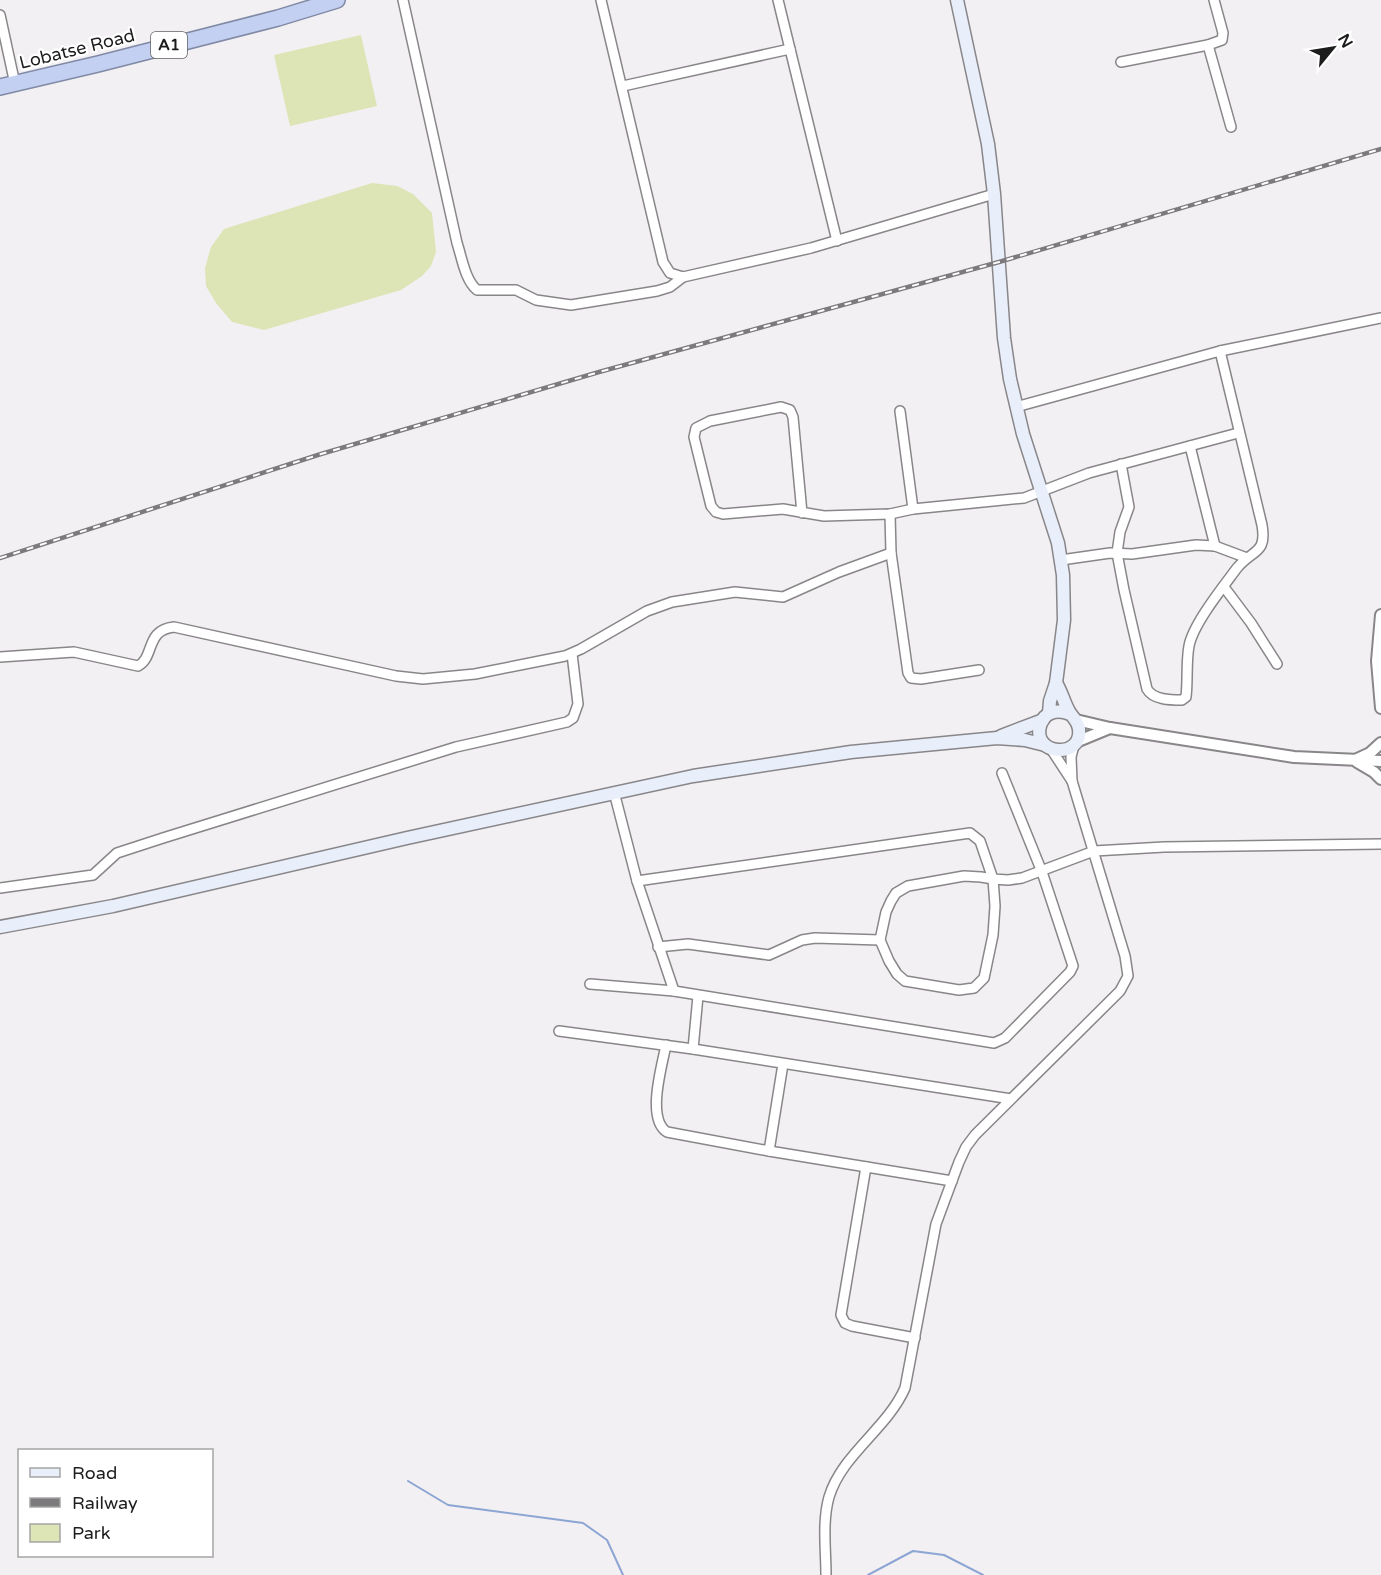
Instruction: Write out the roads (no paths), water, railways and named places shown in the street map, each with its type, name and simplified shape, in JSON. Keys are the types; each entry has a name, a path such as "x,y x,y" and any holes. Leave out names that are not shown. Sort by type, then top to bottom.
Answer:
{"highway":[{"name":"Lobatse Road","path":"8,86 278,18 337,0"}],"main road":[{"path":"957,0 984,119 994,194 1004,338 1016,407 1061,560 1064,620 1056,683 1046,717 1039,728 1040,737 1048,747"},
{"path":"0,927 113,906 407,838 705,774 851,752 998,738 1026,740 1059,751 1067,750 1075,744 1079,735 1079,727 1056,683"},
{"path":"998,738 1064,711 1073,717"}],"street":[{"path":"403,0 457,243 469,281 477,290 516,290 536,300 571,305 657,291 670,287 683,277 781,256 994,194"},
{"path":"601,0 663,262 670,273 683,277"},
{"path":"778,0 837,241"},
{"path":"1120,62 1219,41 1223,36 1214,0"},
{"path":"0,15 8,86"},
{"path":"1208,45 1231,127"},
{"path":"622,86 790,49"},
{"path":"1016,407 1220,351 1381,318"},
{"path":"1121,464 1129,507 1120,532 1118,553 1124,590 1147,689 1156,697 1185,699 1189,644 1203,616 1224,587 1247,558 1262,546 1264,534 1220,351"},
{"path":"802,513 793,417 790,410 782,407 710,421 696,428 694,437 711,506 716,512 723,514 783,509 802,513 824,516 890,514 914,509 1024,498 1089,473 1238,433"},
{"path":"900,411 914,509"},
{"path":"1190,446 1215,546"},
{"path":"890,514 891,553 906,666 911,678 921,679 979,670"},
{"path":"1061,560 1118,553 1132,554 1197,545 1215,546 1247,558"},
{"path":"0,657 66,652 138,666 143,663 156,635 165,628 174,627 396,676 415,678 476,674 572,654 647,611 672,602 735,592 783,597 891,553"},
{"path":"1224,587 1251,623 1277,664"},
{"path":"1381,615 1381,708"},
{"path":"0,888 93,875 117,853 163,838 456,747 567,722 573,718 578,704 572,654"},
{"path":"1073,717 1110,728 1294,758 1381,761"},
{"path":"826,1575 826,1513 834,1485 850,1459 892,1410 902,1394 907,1381 932,1240 966,1147 975,1135 1120,990 1128,976 1125,956 1072,781 1071,757 1075,744 1110,728"},
{"path":"1354,761 1370,753 1381,743"},
{"path":"1048,747 1072,781"},
{"path":"1354,761 1374,772 1381,779"},
{"path":"590,984 674,992 998,1043 1004,1040 1072,969 1071,958 1042,872 1002,773"},
{"path":"614,792 637,881 674,992"},
{"path":"637,881 964,833 974,835 980,841 993,879 995,906 993,935 989,963 984,978 974,988 959,990 905,981 897,974 889,961 880,940 886,912 896,893 902,889 915,884 964,876 993,879 1008,880 1042,872 1094,851 1164,847 1381,844"},
{"path":"658,947 688,944 770,955 802,940 816,938 880,940"},
{"path":"693,1049 698,996"},
{"path":"559,1031 693,1049 1011,1099"},
{"path":"666,1045 656,1106 657,1118 663,1129 668,1132 952,1181"},
{"path":"769,1151 783,1064"},
{"path":"866,1167 841,1315 845,1323 852,1326 915,1338"}],"waterway":[{"path":"408,1481 448,1505 583,1523 607,1540 623,1575"},
{"path":"868,1575 913,1551 944,1555 983,1575"}],"railway":[{"path":"0,558 321,454 599,372 999,262 1381,149"}]}
